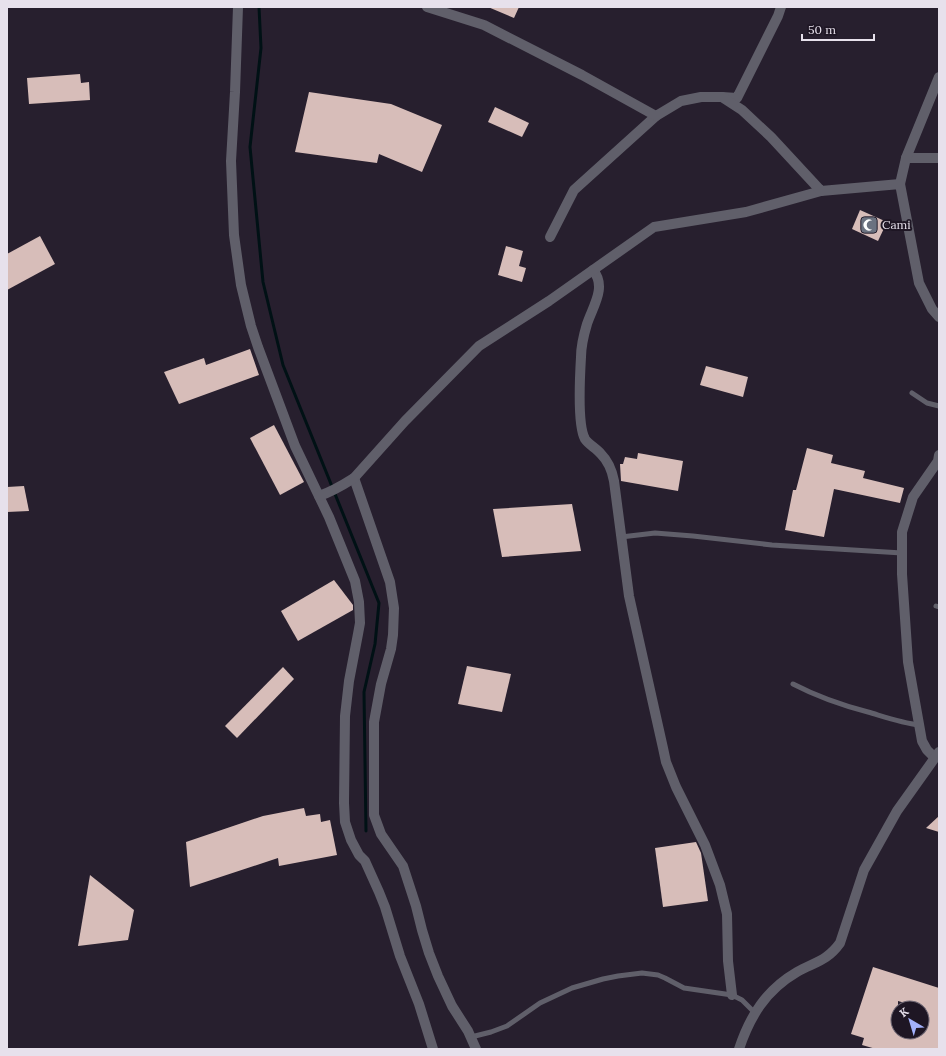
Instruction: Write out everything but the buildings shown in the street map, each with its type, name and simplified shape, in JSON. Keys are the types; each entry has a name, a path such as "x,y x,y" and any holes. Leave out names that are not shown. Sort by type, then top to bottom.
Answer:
{"street":[{"path":"238,7 231,160 234,235 237,260 246,306 258,347 295,446 323,495 355,581 360,612 345,716 345,822 351,840 365,861 380,892 400,956 419,1004 433,1049"},
{"path":"427,7 484,25 582,75 656,116"},
{"path":"550,237 574,190 656,116 681,101 701,97 737,98 778,16 781,7"},
{"path":"939,77 906,158 900,184 919,283 932,309 939,317"},
{"path":"722,97 742,110 771,137 821,192"},
{"path":"906,158 939,158"},
{"path":"323,495 350,481 405,421 479,346 549,301 654,227 746,212 821,192 900,184"},
{"path":"593,270 598,276 600,289 587,325 581,354 579,384 582,430 589,444 606,460 613,473 629,596 666,762 676,787 705,845 720,885 727,914 728,961 732,995"},
{"path":"739,1049 748,1026 763,1001 779,985 798,972 830,955 840,943 864,870 897,810 937,755 927,750 922,741 908,662 902,574 902,532 913,497 938,461 939,456"},
{"path":"350,481 390,582 394,608 391,649 380,684 374,722 374,814 381,834 402,866 416,906 423,936 438,976 452,1006 471,1037 476,1049"}],"lane":[{"path":"912,393 927,403 939,406"},
{"path":"621,537 655,533 772,545 902,553"},
{"path":"793,684 838,704 906,723 919,725"},
{"path":"471,1037 507,1026 552,996 588,982 642,973 665,978 684,988 732,995 742,1000 755,1013"}],"waterway":[{"path":"259,7 261,48 250,147 263,282 283,365 379,603 375,644 364,692 366,831"}],"place":[{"name":"Cami","path":"869,225"}]}
